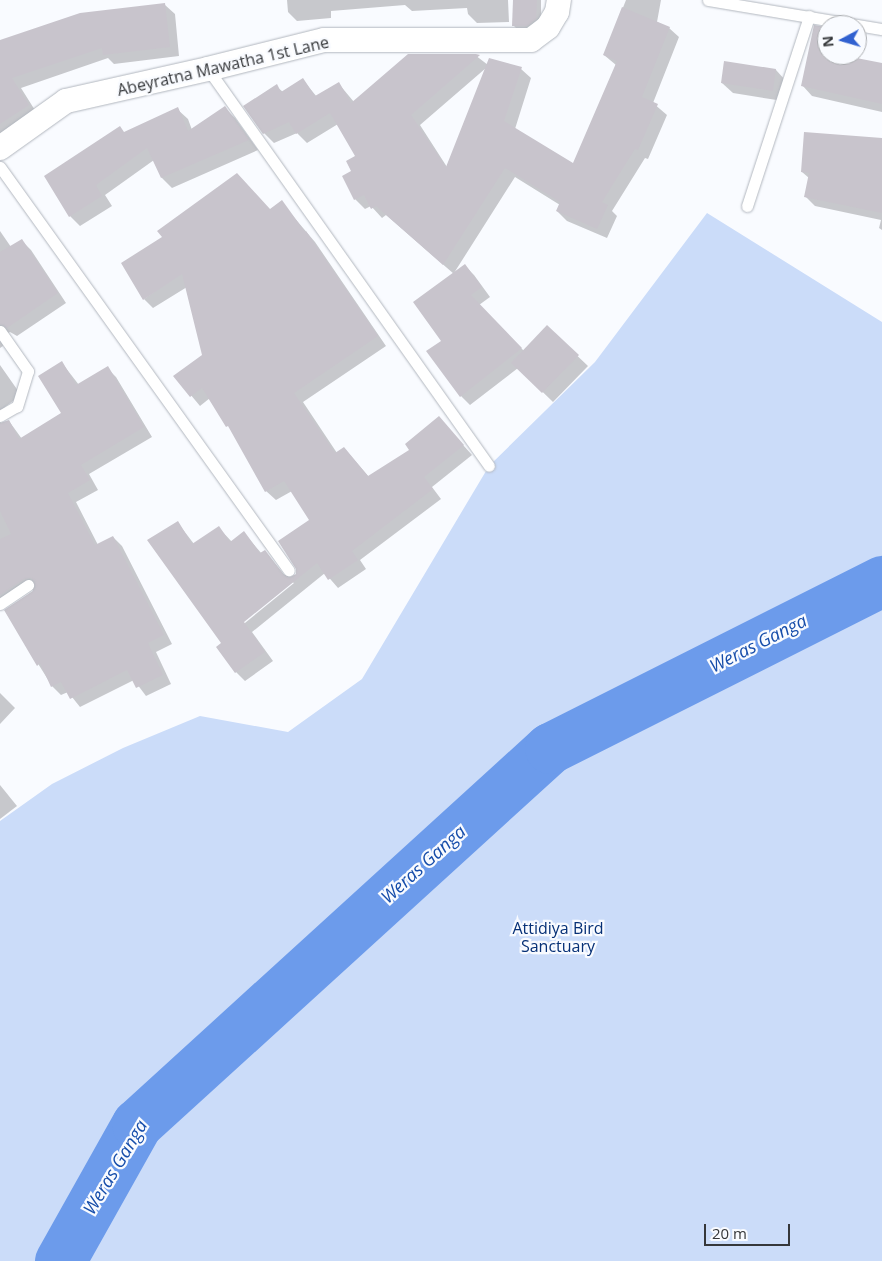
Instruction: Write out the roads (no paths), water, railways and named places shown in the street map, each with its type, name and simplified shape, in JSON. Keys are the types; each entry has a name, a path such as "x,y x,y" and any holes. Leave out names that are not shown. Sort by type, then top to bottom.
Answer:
{"street":[{"name":"Abeyratna Mawatha 1st Lane","path":"0,148 66,101 208,69 324,40 531,40 548,26 557,12 559,0"}],"lane":[{"path":"708,0 882,29"},
{"path":"747,206 810,16"},
{"path":"208,69 489,466"},
{"path":"0,167 289,570"},
{"path":"0,332 28,371 17,406 0,416"},
{"path":"0,604 28,585"}],"waterway":[{"name":"Weras Ganga","path":"60,1261 137,1124 550,748 882,581"}],"park label":[{"name":"Attidiya Bird Sanctuary","path":"558,937"}]}
